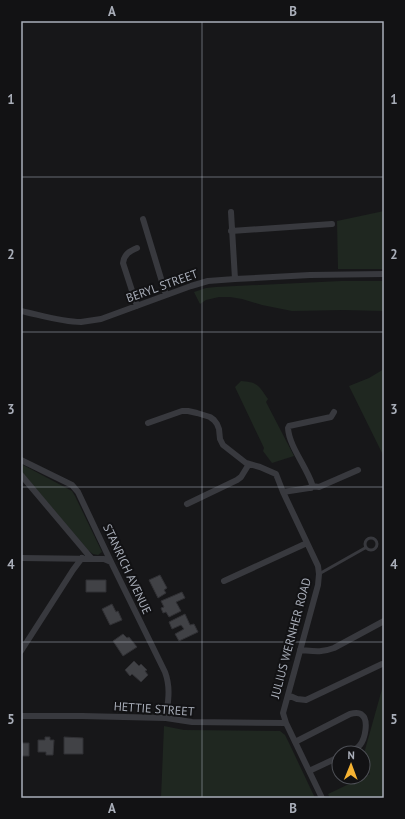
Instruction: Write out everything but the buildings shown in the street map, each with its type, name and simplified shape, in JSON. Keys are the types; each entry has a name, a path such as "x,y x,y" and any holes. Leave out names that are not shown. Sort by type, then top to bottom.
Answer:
{"street":[{"path":"230,212 235,279"},
{"path":"143,219 166,295"},
{"path":"231,231 332,224"},
{"path":"137,248 128,252 123,259 123,263 137,306"},
{"name":"BERYL STREET","path":"21,311 81,322 101,319 201,282 344,274 384,274"},
{"name":"JULIUS WERNHER ROAD","path":"148,423 178,412 185,411 212,418 217,424 220,439 223,445 244,462 276,474 318,566 318,584 283,714 294,742 322,798"},
{"path":"312,486 291,440 288,428 290,426 331,417 334,412"},
{"name":"STANRICH AVENUE","path":"21,460 74,486 77,489 167,676 169,683 169,694 166,718"},
{"path":"187,504 237,480 241,477 249,464"},
{"path":"283,492 309,488 312,486 319,487 358,470"},
{"path":"21,475 91,558"},
{"path":"224,581 307,543"},
{"path":"21,558 91,558 104,559 111,562"},
{"path":"21,651 82,558"},
{"path":"300,650 316,652 334,648 384,621"},
{"path":"288,695 297,699 306,700 382,664"},
{"path":"294,742 350,714 356,713 363,715 366,725 362,743 360,745"},
{"name":"HETTIE STREET","path":"21,716 166,718 192,722 286,723"},
{"path":"309,771 331,761"}],"lane":[{"path":"368,538 373,538 377,541 378,544 374,550 371,551 365,548 365,542 368,538"},
{"path":"319,574 365,548"}],"shaded area":[{"path":"384,211 384,269 338,269 337,221"},
{"path":"341,281 384,281 384,311 292,311 230,297 219,297 206,300 200,304 194,292 206,288 216,287"},
{"path":"384,369 384,457 349,386 369,378"},
{"path":"241,381 251,382 258,386 268,399 266,402 294,456 272,463 263,451 264,448 235,387"},
{"path":"23,465 72,491 102,552 98,555 93,554 88,550 21,471 21,466"},
{"path":"384,682 384,798 330,798 328,794 347,785 371,785 371,745 366,745"},
{"path":"164,726 184,730 280,731 285,735 315,798 161,798"}]}
